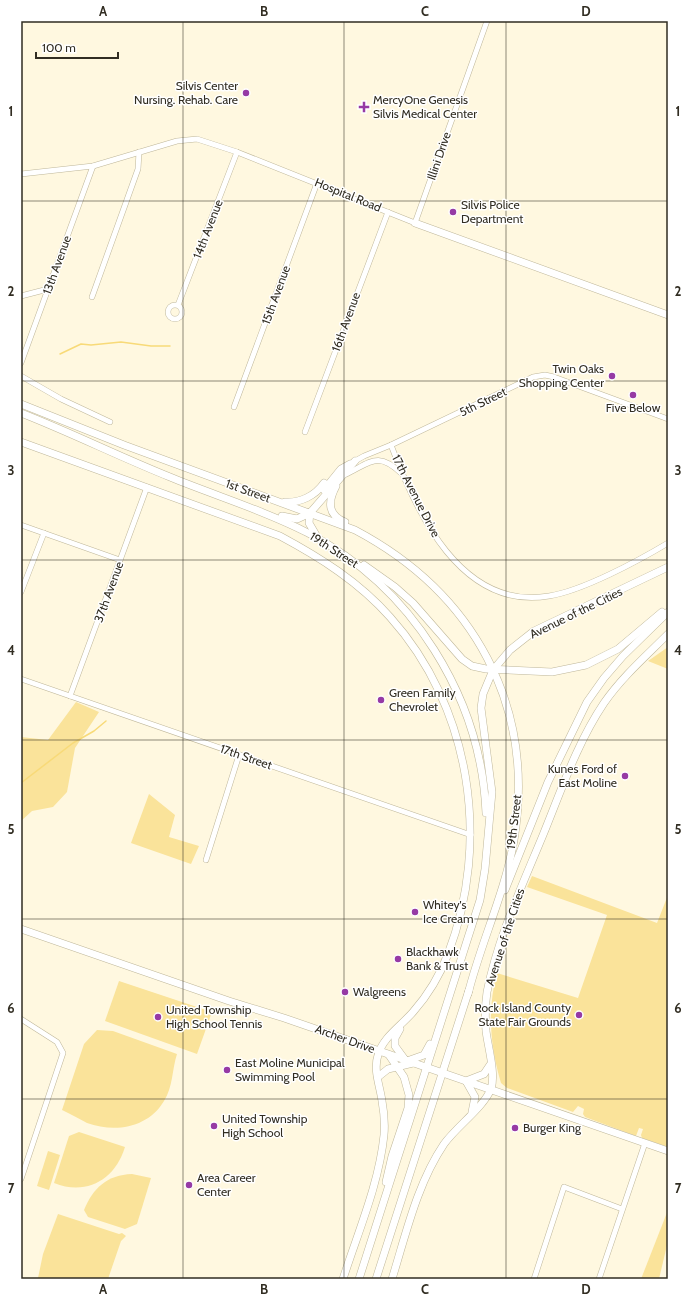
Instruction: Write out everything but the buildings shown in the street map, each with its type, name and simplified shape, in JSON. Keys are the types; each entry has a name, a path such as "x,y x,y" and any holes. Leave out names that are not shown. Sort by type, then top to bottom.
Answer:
{"main road":[{"name":"Hospital Road","path":"415,223 668,315"},
{"name":"1st Street","path":"21,404 124,445 355,530 415,568 456,610"},
{"name":"19th Street","path":"21,413 70,432 161,474 283,521 319,538 368,573 405,610 435,650 450,677 469,722 480,760 486,800 487,840"},
{"name":"19th Street","path":"21,442 280,536 311,552 354,582 372,599 412,644 434,681 454,728 466,775 471,817 471,835"},
{"path":"278,501 290,502 306,498 318,491 339,466 354,462"},
{"path":"200,489 248,503 292,519 301,518 315,509 354,462"},
{"path":"319,538 310,526 310,513 312,506 335,475 341,469 354,462"},
{"path":"340,477 330,504 334,515 379,538 402,554 428,576 436,588"},
{"path":"336,549 373,570 402,593 462,659 472,666 493,670 552,672 586,665 618,649 668,608"},
{"name":"Avenue of the Cities","path":"359,1279 480,900 492,792 481,708 483,694 493,670 510,650 534,631 668,567"},
{"name":"19th Street","path":"456,610 473,634 493,670 507,706 518,766 517,816 514,841 468,994"},
{"name":"Avenue of the Cities","path":"407,1182 468,994 514,867 548,782 578,718 592,695 610,671 668,612"},
{"name":"Avenue of the Cities","path":"490,1089 492,1082 485,1020 487,994 503,935 525,878 567,778 599,712 630,672 668,634"},
{"path":"343,1279 374,1183 382,1153 384,1119 376,1062 378,1052 384,1042 404,1022 428,993 448,953 463,896 471,835"},
{"name":"Archer Drive","path":"21,929 668,1151"},
{"path":"378,1077 388,1068 398,1068 422,1057 428,1050 450,984 469,938"},
{"path":"404,1022 396,1035 394,1042 397,1050 410,1062"},
{"path":"379,1217 390,1164 409,1101 408,1086 398,1068 388,1055"},
{"path":"471,1113 475,1097 466,1081 484,1074 490,1065"},
{"name":"Avenue of the Cities","path":"376,1279 438,1085"},
{"path":"392,1279 426,1178 444,1145 482,1102 490,1089"}],"street":[{"name":"Illini Drive","path":"415,223 487,21"},
{"name":"Hospital Road","path":"21,174 93,166 191,138 201,139 317,183 415,223"},
{"path":"92,297 138,169 139,152"},
{"name":"14th Avenue","path":"178,306 237,152"},
{"name":"13th Avenue","path":"21,363 93,166"},
{"name":"15th Avenue","path":"234,407 317,183"},
{"name":"16th Avenue","path":"305,432 388,212"},
{"path":"21,296 48,288"},
{"path":"21,376 61,400 110,422"},
{"name":"5th Street","path":"391,445 533,377 540,376 554,377 668,418"},
{"name":"17th Avenue Drive","path":"354,462 364,456 391,445 427,523 454,560 466,573 482,584 512,596 536,598 567,592 604,576 668,543"},
{"path":"340,477 374,460 389,464 404,476"},
{"name":"37th Avenue","path":"70,696 147,488"},
{"path":"21,525 120,560"},
{"path":"21,592 44,533"},
{"name":"17th Street","path":"21,679 471,835"},
{"path":"206,860 239,755"},
{"path":"21,1018 57,1042 63,1053 60,1066 21,1179"},
{"path":"599,1279 645,1143"},
{"path":"534,1279 564,1187 622,1209"}],"shaded area":[{"path":"668,647 668,669 648,661"},
{"path":"76,702 99,712 75,748 67,792 53,807 32,811 21,821 21,737 48,740"},
{"path":"149,794 175,815 169,837 199,846 191,864 131,843"},
{"name":"Rock Island County State Fair Grounds","path":"532,876 657,923 668,895 668,1147 642,1138 641,1135 643,1129 639,1128 636,1136 585,1117 583,1114 584,1109 578,1106 573,1112 507,1088 501,1083 494,1055 491,1028 492,1000 497,973 578,998 607,915 527,887"},
{"name":"United Township High School Tennis","path":"119,981 212,1012 197,1054 105,1021"},
{"path":"97,1030 113,1031 177,1054 167,1096 157,1110 140,1122 130,1126 109,1128 87,1123 62,1110 84,1044"},
{"path":"79,1132 125,1147 120,1159 107,1176 88,1186 77,1188 66,1187 54,1183 69,1136"},
{"path":"48,1151 60,1155 49,1190 37,1186"},
{"path":"132,1174 151,1178 137,1224 125,1229 88,1217 84,1210 92,1195 102,1184 115,1177"},
{"path":"668,1210 668,1241 659,1279 641,1279"},
{"path":"58,1214 119,1234 122,1233 126,1236 121,1241 108,1279 38,1278 43,1254"}],"waterway":[{"path":"60,354 81,344 91,345 121,342 151,346 170,346"},
{"path":"21,783 73,743 94,731 106,721"}],"place":[{"name":"Silvis Center Nursing. Rehab. Care","path":"246,93"},
{"name":"MercyOne Genesis Silvis Medical Center","path":"364,107"},
{"name":"Silvis Police Department","path":"453,212"},
{"name":"Twin Oaks Shopping Center","path":"612,376"},
{"name":"Five Below","path":"633,395"},
{"name":"Green Family Chevrolet","path":"381,700"},
{"name":"Kunes Ford of East Moline","path":"625,776"},
{"name":"Whitey's Ice Cream","path":"415,912"},
{"name":"Blackhawk Bank & Trust","path":"398,959"},
{"name":"Walgreens","path":"345,992"},
{"name":"Rock Island County State Fair Grounds","path":"579,1015"},
{"name":"United Township High School Tennis","path":"158,1017"},
{"name":"East Moline Municipal Swimming Pool","path":"227,1070"},
{"name":"United Township High School","path":"214,1126"},
{"name":"Burger King","path":"515,1128"},
{"name":"Area Career Center","path":"189,1185"}]}
